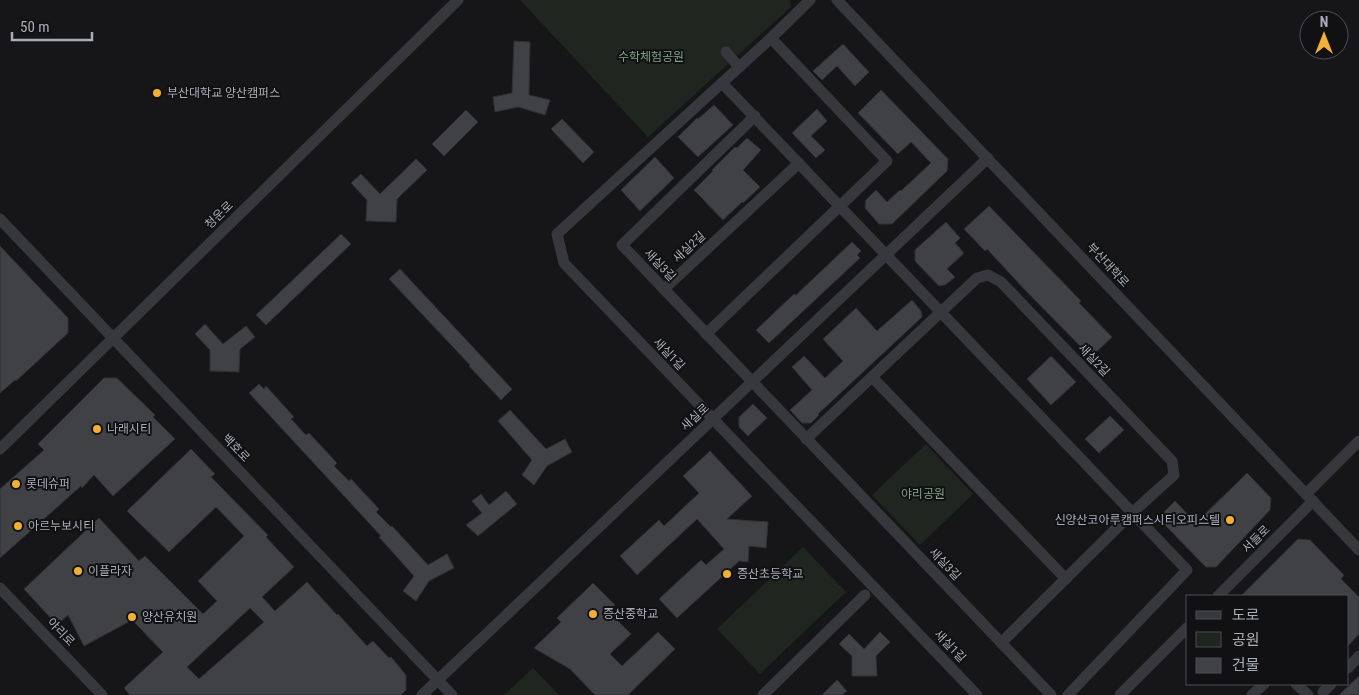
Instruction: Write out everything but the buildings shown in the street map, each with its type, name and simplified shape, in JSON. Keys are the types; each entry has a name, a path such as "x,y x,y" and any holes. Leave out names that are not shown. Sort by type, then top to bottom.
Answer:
{"street":[{"name":"청운로","path":"0,449 458,0"},
{"name":"새실1길","path":"810,0 557,234 564,263 977,695"},
{"name":"부산대학로","path":"837,0 1359,550"},
{"path":"706,334 887,161 771,38"},
{"path":"726,52 739,67"},
{"path":"722,83 1187,570 1068,695"},
{"name":"새실3길","path":"755,116 622,245 1050,695"},
{"name":"새실로","path":"422,695 988,158"},
{"name":"새실2길","path":"664,289 799,163"},
{"name":"백호로","path":"0,219 452,695"},
{"name":"새실2길","path":"872,377 978,278 988,275 1001,282 1172,461 1174,475 1133,512"},
{"path":"806,439 872,377 1066,579"},
{"name":"서들로","path":"1219,595 1359,441"},
{"path":"1002,643 1133,512"},
{"name":"야리로","path":"0,588 102,695"},
{"path":"763,695 864,595"},
{"path":"1120,695 1186,629"},
{"path":"1349,667 1359,656"},
{"path":"1252,695 1263,685"},
{"path":"1297,685 1308,695"},
{"path":"1323,692 1331,685"}],"green space":[{"name":"수학체험공원","path":"520,0 790,0 791,7 648,137"},
{"name":"야리공원","path":"926,444 973,494 920,545 872,495"},
{"path":"803,547 846,592 760,674 717,629"},
{"path":"533,668 559,695 504,695"}],"place":[{"name":"부산대학교 양산캠퍼스","path":"157,93"},
{"name":"나래시티","path":"97,429"},
{"name":"롯데슈퍼","path":"16,484"},
{"name":"신양산코아루캠퍼스시티오피스텔","path":"1230,520"},
{"name":"아르누보시티","path":"18,526"},
{"name":"이플라자","path":"78,571"},
{"name":"증산초등학교","path":"727,574"},
{"name":"증산중학교","path":"593,614"},
{"name":"양산유치원","path":"132,617"}]}
